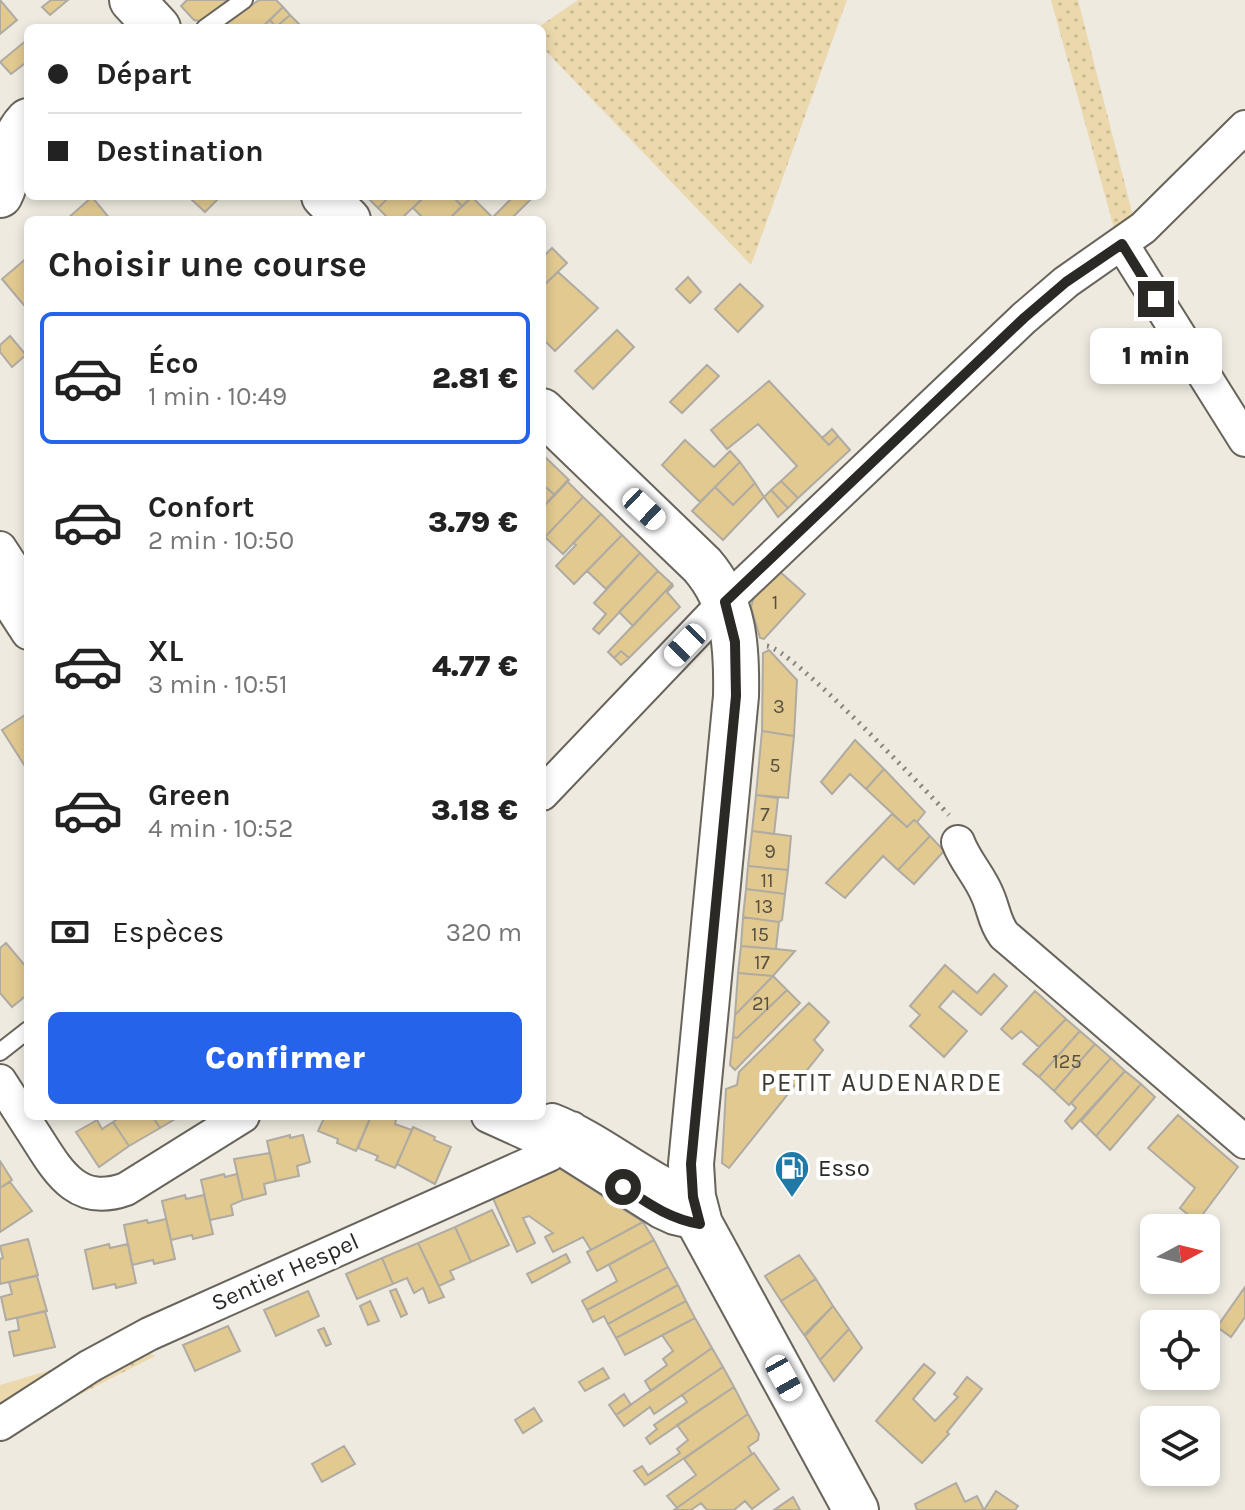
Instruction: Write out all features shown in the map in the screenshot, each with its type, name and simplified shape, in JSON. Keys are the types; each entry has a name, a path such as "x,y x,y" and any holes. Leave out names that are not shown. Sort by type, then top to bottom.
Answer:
{"main road":[{"path":"0,195 12,145 24,128"},
{"path":"0,225 24,198"},
{"path":"328,200 344,216"},
{"path":"547,426 695,557 715,582 725,602 735,642 736,696 691,1164 697,1210 856,1510"}],"street":[{"path":"546,790 725,602 1024,318 1066,282 1122,244 1163,210 1245,127"},
{"path":"1122,244 1245,440"},
{"path":"0,548 24,585"},
{"path":"0,590 24,627"},
{"path":"958,842 964,858 988,895 995,923 1004,935 1245,1142"},
{"path":"0,1081 24,1119"},
{"path":"25,1120 59,1174 75,1186 105,1195 126,1189 237,1120"},
{"path":"502,1120 602,1145 697,1210"},
{"path":"546,1120 565,1138"},
{"name":"Sentier Hespel","path":"0,1424 90,1366 159,1329 536,1162 565,1138"}],"lane":[{"path":"211,24 244,0"},
{"path":"0,1052 24,1033"}],"path":[{"path":"755,645 774,647 805,671 949,815 958,842"}],"green space":[{"path":"578,0 847,0 751,265 546,51 546,24 543,24"},
{"path":"1051,0 1078,0 1133,216 1114,228"},
{"path":"142,1348 155,1356 30,1420"},
{"path":"81,1361 0,1436 0,1385"}],"building":[{"path":"0,0 17,20 0,34"},
{"path":"51,0 68,0 50,15 42,7"},
{"path":"187,0 233,0 204,22 194,20 181,6"},
{"path":"259,0 276,0 283,7 265,24 225,24"},
{"path":"283,7 290,15 280,24 270,20"},
{"path":"290,15 299,24 280,24"},
{"path":"24,42 24,64 11,74 0,62"},
{"path":"89,200 94,200 108,216 70,216"},
{"path":"192,200 217,200 205,212"},
{"path":"370,200 386,200 378,208"},
{"path":"386,200 421,200 404,216 386,216 378,208"},
{"path":"421,200 456,200 462,206 452,216 421,216 413,208"},
{"path":"469,200 475,200 491,216 452,216"},
{"path":"510,200 530,200 514,216 494,216"},
{"path":"552,248 567,263 546,283 546,254"},
{"path":"24,260 24,305 2,279"},
{"path":"558,272 598,308 555,351 546,342 546,283"},
{"path":"688,277 701,292 690,303 676,289"},
{"path":"740,284 763,306 738,332 715,309"},
{"path":"617,330 634,347 593,389 575,371"},
{"path":"10,336 24,357 12,367 0,352 0,345"},
{"path":"707,365 719,376 682,413 670,402"},
{"path":"769,381 829,445 838,436 850,450 798,498 781,481 797,466 758,424 727,449 711,430"},
{"path":"832,429 838,436 829,445 822,438"},
{"path":"685,440 714,467 730,451 740,462 700,502 662,465"},
{"path":"546,458 569,480 555,495 546,487"},
{"path":"740,462 755,483 733,505 715,487"},
{"path":"567,481 583,497 546,536 546,504"},
{"path":"781,481 798,498 788,508 771,490"},
{"path":"755,483 764,497 723,540 692,511 715,487 733,505"},
{"path":"546,487 555,495 546,504"},
{"path":"771,490 788,508 778,517 764,497"},
{"path":"583,497 601,514 563,554 546,536"},
{"path":"601,514 622,535 574,584 556,566"},
{"path":"622,535 640,553 606,589 587,571"},
{"path":"640,553 658,571 599,634 593,629 606,614 594,603"},
{"path":"778,570 805,594 764,639 760,638 751,607 754,597"},
{"path":"658,571 672,584 633,626 619,612"},
{"path":"672,584 667,592 680,607 629,658 621,651 614,658 608,652"},
{"path":"769,650 797,680 794,736 762,731 763,653"},
{"path":"621,651 629,658 621,665 614,658"},
{"path":"24,716 24,765 2,730"},
{"path":"762,731 794,736 788,798 756,795"},
{"path":"855,740 884,769 866,789 850,774 832,794 821,782"},
{"path":"884,769 925,812 917,822 914,820 907,827 866,789"},
{"path":"756,795 778,798 774,834 752,831"},
{"path":"892,814 907,827 914,820 930,836 898,870 883,856 845,898 826,883"},
{"path":"752,831 791,836 788,870 748,866"},
{"path":"930,836 944,851 914,884 898,870"},
{"path":"748,866 788,870 785,894 746,889"},
{"path":"746,889 785,894 782,920 743,917"},
{"path":"743,917 779,922 776,949 741,946"},
{"path":"6,943 24,964 24,997 12,1007 0,993 0,948"},
{"path":"741,946 795,951 773,976 738,973"},
{"path":"945,965 977,993 994,974 1007,986 981,1015 953,991 939,1007 967,1031 944,1057 910,1026 920,1015 910,1006"},
{"path":"738,973 773,976 735,1015"},
{"path":"773,976 787,990 737,1038 733,1037 735,1015"},
{"path":"787,990 800,1003 735,1070 730,1065 733,1037 737,1038"},
{"path":"1035,991 1066,1019 1039,1047 1021,1031 1012,1039 1001,1029"},
{"path":"809,1003 829,1022 814,1040 823,1050 729,1168 722,1163 726,1089 737,1085 739,1072"},
{"path":"1066,1019 1080,1031 1039,1077 1023,1064"},
{"path":"1080,1031 1095,1044 1054,1091 1039,1077"},
{"path":"1095,1044 1111,1058 1069,1105 1054,1091"},
{"path":"1111,1058 1125,1071 1072,1129 1065,1121 1076,1108 1071,1103"},
{"path":"1125,1071 1141,1084 1096,1136 1081,1121"},
{"path":"1141,1084 1155,1097 1110,1150 1096,1136"},
{"path":"1178,1115 1238,1167 1203,1214 1187,1214 1180,1208 1195,1188 1148,1148"},
{"path":"97,1120 102,1129 113,1122 129,1146 99,1167 76,1132"},
{"path":"155,1120 160,1128 129,1146 113,1122"},
{"path":"155,1120 173,1120 160,1128"},
{"path":"323,1120 369,1120 356,1151 318,1131"},
{"path":"369,1120 396,1120 395,1124 412,1130 395,1168 376,1160 378,1156 358,1148"},
{"path":"413,1127 451,1147 435,1184 397,1164"},
{"path":"290,1135 290,1138 303,1135 310,1162 297,1166 299,1176 276,1181 267,1141"},
{"path":"270,1153 276,1181 264,1184 266,1194 243,1200 234,1159"},
{"path":"0,1161 12,1180 0,1188"},
{"path":"559,1168 643,1222 591,1250 583,1237 553,1252 545,1237 553,1233 529,1216 523,1218 535,1243 517,1252 492,1196"},
{"path":"224,1174 225,1177 237,1174 243,1200 231,1205 233,1215 210,1220 201,1180"},
{"path":"10,1182 32,1211 0,1232 0,1188"},
{"path":"185,1195 186,1199 204,1195 213,1234 171,1240 162,1201"},
{"path":"492,1210 509,1245 471,1262 455,1227"},
{"path":"166,1219 175,1259 132,1265 124,1225"},
{"path":"643,1222 654,1240 597,1271 587,1252"},
{"path":"455,1227 471,1262 450,1271 454,1279 439,1286 418,1243"},
{"path":"28,1239 38,1275 0,1284 0,1259 3,1258 0,1246"},
{"path":"654,1240 668,1267 587,1310 582,1301 617,1281 609,1265"},
{"path":"418,1243 444,1297 429,1303 423,1288 414,1293 407,1278 393,1284 382,1258"},
{"path":"109,1244 110,1248 128,1244 136,1283 93,1289 85,1250"},
{"path":"566,1254 570,1262 532,1283 527,1274"},
{"path":"799,1255 816,1279 781,1301 765,1276"},
{"path":"382,1258 393,1284 357,1299 346,1274"},
{"path":"668,1267 678,1285 608,1324 604,1316 593,1322 587,1310"},
{"path":"37,1276 47,1311 6,1320 1,1297 12,1294 9,1282"},
{"path":"816,1279 833,1306 804,1335 781,1301"},
{"path":"678,1285 686,1301 616,1338 608,1324"},
{"path":"1245,1287 1245,1317 1231,1337 1220,1329 1220,1323"},
{"path":"396,1289 407,1314 401,1317 390,1291"},
{"path":"308,1291 319,1316 276,1336 264,1310"},
{"path":"370,1301 379,1321 368,1325 360,1306"},
{"path":"686,1301 695,1318 625,1355 616,1338"},
{"path":"833,1306 849,1329 820,1360 805,1336"},
{"path":"45,1311 55,1347 14,1356 9,1332 19,1330 17,1318"},
{"path":"695,1318 712,1348 651,1391 645,1381 667,1365 663,1359 673,1351 662,1335"},
{"path":"228,1326 240,1351 195,1371 183,1345"},
{"path":"324,1328 331,1344 326,1346 318,1330"},
{"path":"849,1329 862,1348 834,1381 820,1360"},
{"path":"712,1348 723,1367 654,1414 650,1407 624,1426 616,1415"},
{"path":"924,1364 935,1373 913,1399 935,1421 958,1397 954,1394 967,1377 982,1389 947,1432 949,1434 922,1463 876,1421"},
{"path":"723,1367 734,1387 650,1444 646,1438 657,1429 654,1425 687,1402 682,1395"},
{"path":"603,1368 609,1378 585,1391 579,1382"},
{"path":"734,1387 748,1414 645,1485 634,1471 642,1466 648,1475 680,1453 677,1449 688,1440 677,1425"},
{"path":"624,1394 631,1405 616,1415 609,1405"},
{"path":"534,1408 542,1421 523,1433 515,1420"},
{"path":"748,1414 759,1434 758,1440 748,1447 752,1454 677,1508 667,1496 696,1475 684,1459"},
{"path":"344,1446 355,1464 322,1482 312,1464"},
{"path":"754,1453 779,1489 752,1509 745,1501 734,1510 707,1510 701,1503 691,1510 674,1510"},
{"path":"956,1483 965,1502 977,1496 984,1510 917,1510 915,1504"},
{"path":"996,1491 1018,1506 1015,1510 984,1510"},
{"path":"793,1497 800,1510 774,1510"}],"place":[{"name":"Esso","path":"792,1199"}],"district":[{"name":"PETIT AUDENARDE","path":"882,1082"}],"route":[{"path":"623,1187 661,1212 700,1224 693,1197 691,1164 736,696 734,631 725,602 1024,318 1066,282 1122,244 1156,299"}]}
